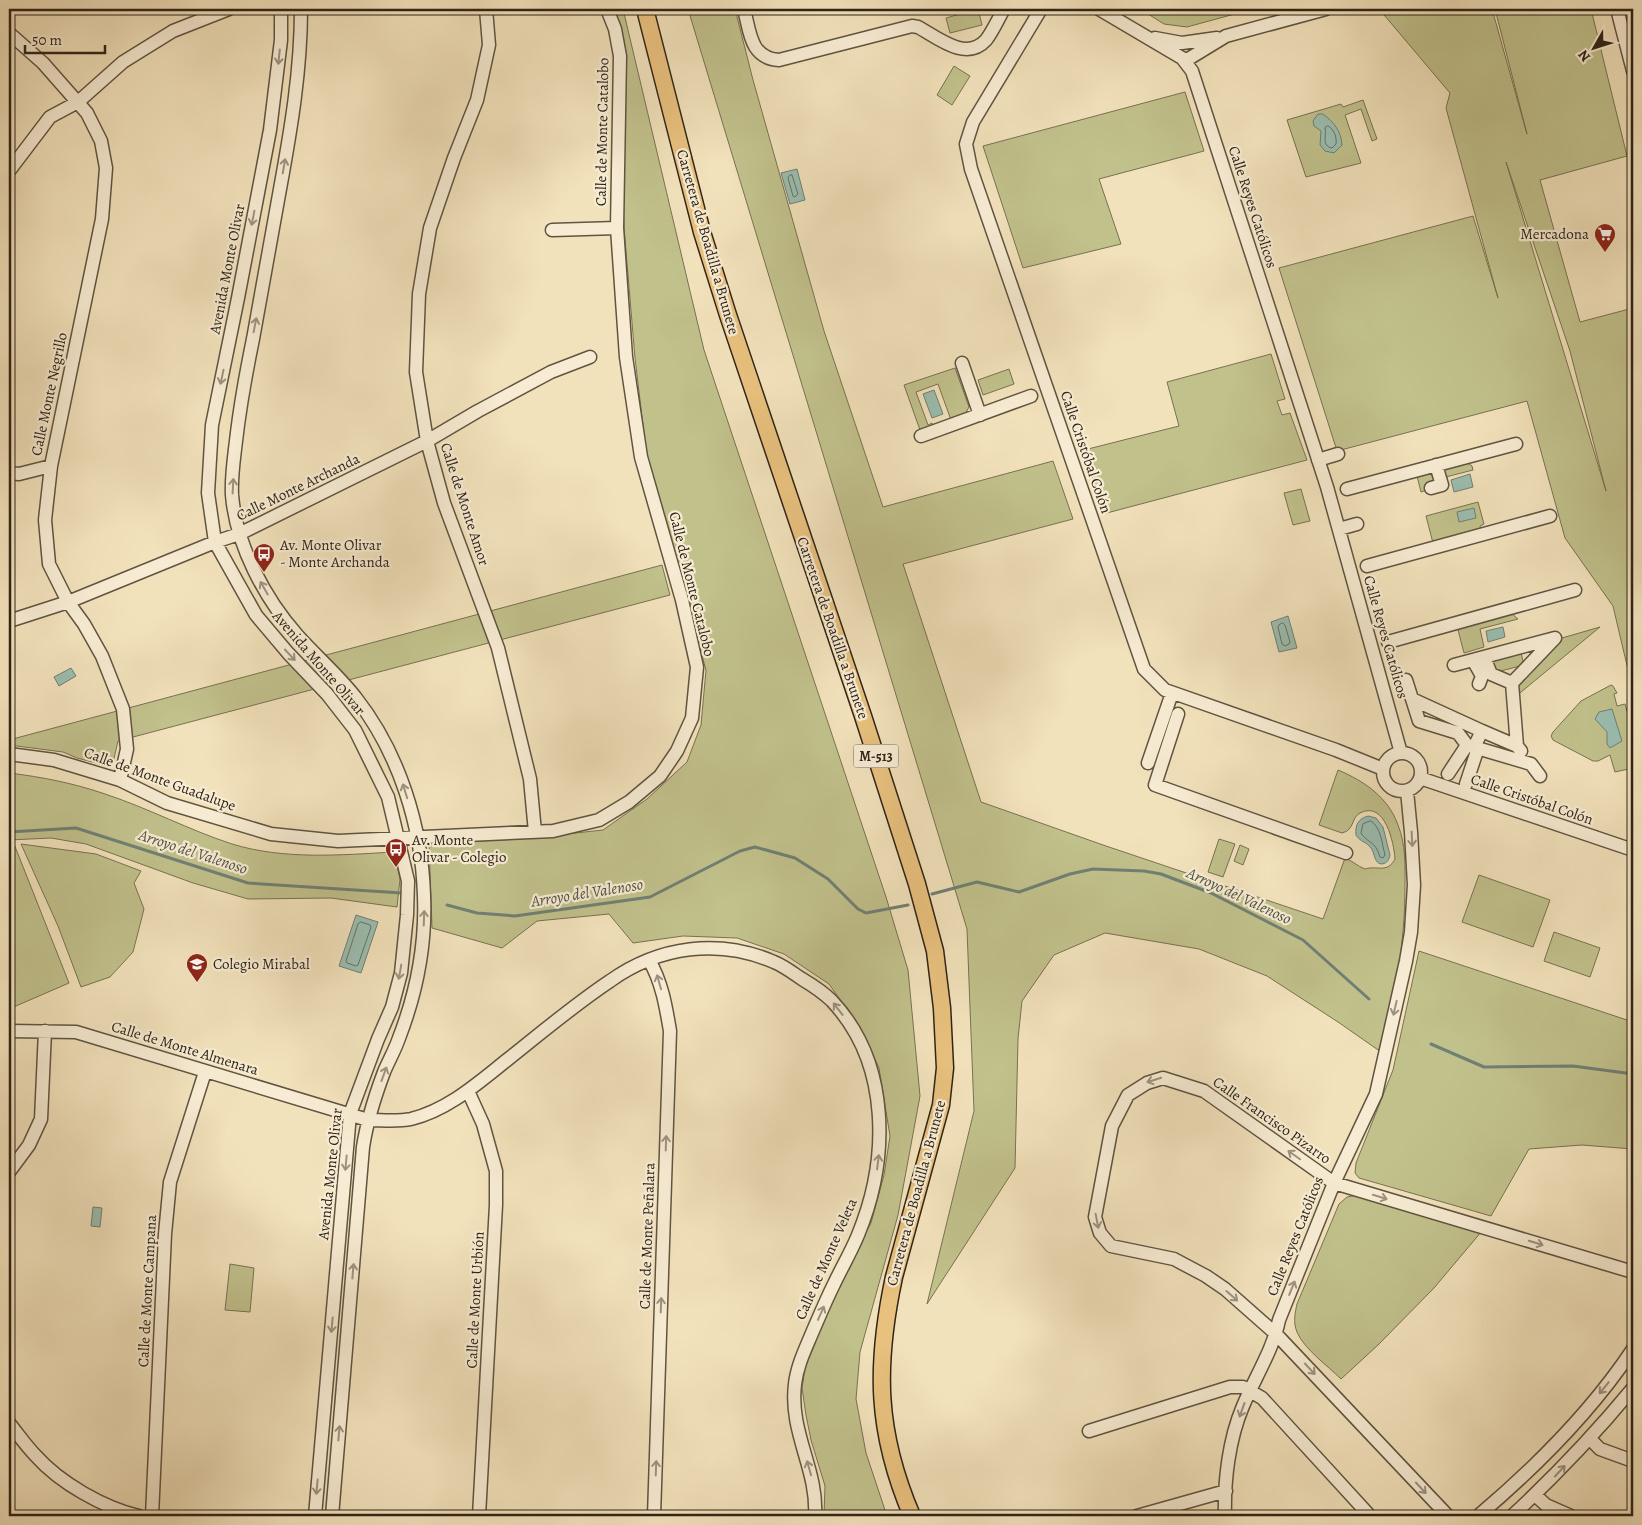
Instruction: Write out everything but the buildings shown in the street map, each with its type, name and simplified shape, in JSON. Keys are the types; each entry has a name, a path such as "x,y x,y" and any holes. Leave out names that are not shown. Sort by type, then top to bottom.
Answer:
{"main road":[{"name":"Carretera de Boadilla a Brunete","path":"645,9 702,232 728,315 863,716 917,884 935,951 942,1008 945,1068 941,1106 894,1277 888,1306 882,1358 881,1384 884,1424 892,1463 912,1516"}],"street":[{"path":"9,171 50,117 78,102 123,62 173,31 230,9"},
{"name":"Avenida Monte Olivar","path":"281,9 281,40 270,130 212,425 208,493 215,542 256,615 288,653 328,694 355,730 388,797 408,881 407,915 401,973 392,1007 350,1114 315,1516"},
{"name":"Avenida Monte Olivar","path":"301,9 301,37 291,130 241,400 232,494 239,534 253,568 276,607 295,634 355,696 377,728 400,776 419,838 424,896 424,924 418,974 399,1038 384,1071 368,1120 363,1148 332,1516"},
{"name":"Calle de Monte Amor","path":"486,9 489,44 477,100 454,158 430,228 419,294 416,372 427,441 444,503 498,648 530,779 535,832"},
{"name":"Calle de Monte Catalobo","path":"419,838 553,831 599,820 630,802 660,776 677,751 692,718 697,667 677,581 641,457 626,357 617,228 620,56 615,29 607,9"},
{"path":"744,9 753,45 769,59 779,60 912,26 918,27 957,49 970,50 980,45 987,38 1004,9"},
{"name":"Calle Cristóbal Colón","path":"1041,9 973,122 966,144 971,169 1144,669 1165,690 1172,693 1336,750 1383,769"},
{"path":"1099,9 1183,59 1203,44 1326,9"},
{"path":"1617,9 1633,71"},
{"name":"Calle Monte Negrillo","path":"9,33 43,63 87,113 101,141 106,168 102,219 50,466 45,520 49,564 68,602 84,624 102,656 123,709 127,749 120,780"},
{"path":"1148,37 1182,43 1203,44"},
{"path":"1197,88 1198,62 1203,44"},
{"name":"Calle Reyes Católicos","path":"1183,59 1192,71 1318,460 1401,753"},
{"name":"Calle de Monte Catalobo","path":"552,230 617,228"},
{"name":"Calle Monte Archanda","path":"9,621 68,602 239,534 427,441 551,372 590,357"},
{"path":"962,363 980,415"},
{"path":"921,436 1031,396"},
{"path":"1347,489 1516,444"},
{"path":"1318,460 1338,454"},
{"path":"1431,488 1442,485 1436,465"},
{"path":"9,474 18,474 50,466"},
{"path":"1367,566 1550,516"},
{"path":"1339,529 1357,524"},
{"path":"1388,642 1575,590"},
{"path":"1454,665 1555,638 1512,683 1517,746"},
{"path":"1479,658 1491,674 1512,683"},
{"path":"1479,658 1482,676 1479,684"},
{"path":"1406,680 1419,721 1458,733 1473,746 1530,764"},
{"path":"1148,764 1172,693"},
{"path":"1412,699 1517,746 1540,776"},
{"path":"1178,714 1155,785 1346,853"},
{"path":"1448,774 1473,746 1482,731"},
{"path":"1466,784 1473,746"},
{"path":"1401,753 1413,756 1421,772 1420,778 1413,788 1407,791 1394,790 1389,786 1383,775 1383,769 1389,758 1401,753"},
{"name":"Calle de Monte Guadalupe","path":"9,754 54,760 120,780 167,802 270,834 338,841 419,838"},
{"name":"Calle Cristóbal Colón","path":"1420,778 1633,850"},
{"name":"Calle Reyes Católicos","path":"1225,1516 1229,1462 1234,1434 1242,1407 1276,1334 1279,1320 1334,1183 1376,1094 1411,932 1414,885 1407,791"},
{"name":"Calle de Monte Veleta","path":"350,1114 368,1120 409,1119 436,1110 468,1091 592,993 617,976 649,960 687,949 726,948 744,951 776,963 814,987 831,1001 856,1032 872,1069 879,1117 880,1147 876,1178 870,1202 857,1236 800,1360 795,1382 794,1415 798,1436 815,1490 815,1516"},
{"name":"Calle de Monte Peñalara","path":"649,960 659,983 670,1031 654,1516"},
{"name":"Calle de Monte Almenara","path":"9,1031 76,1032 350,1114"},
{"path":"9,1172 29,1145 41,1119 45,1031"},
{"name":"Calle de Monte Campana","path":"152,1516 170,1182 205,1072"},
{"name":"Calle Francisco Pizarro","path":"1448,1516 1276,1334 1225,1289 1206,1276 1174,1259 1111,1246 1100,1233 1095,1217 1112,1126 1128,1095 1147,1082 1163,1078 1204,1091 1334,1183 1633,1272"},
{"name":"Calle de Monte Urbión","path":"468,1091 483,1124 496,1171 496,1205 479,1516"},
{"path":"1478,1516 1530,1470 1583,1414 1633,1349"},
{"path":"328,1369 344,1371"},
{"path":"1089,1431 1230,1387 1243,1387 1250,1390 1272,1409 1370,1516"},
{"path":"1512,1516 1536,1495 1590,1439 1633,1388"},
{"path":"325,1397 342,1399"},
{"path":"9,1423 36,1457 58,1477 124,1513 139,1516"},
{"path":"1590,1439 1600,1448 1633,1461"},
{"path":"1137,1516 1226,1491"},
{"path":"1536,1495 1546,1505 1571,1516"}],"green space":[{"path":"611,9 623,9 704,350 886,897 908,970 920,1096 898,1215 860,1352 856,1399 866,1453 887,1516 824,1516 825,1486 811,1440 802,1388 806,1362 844,1273 871,1223 884,1175 890,1136 879,1068 862,1031 829,984 784,954 737,938 683,936 633,943 609,914 537,921 502,948 432,928 429,844 530,838 603,830 647,799 687,762 701,725 706,670 647,459 635,358 624,227 619,30"},
{"path":"688,9 735,9 753,80 824,331 883,507 1053,461 1073,519 903,564 981,802 1323,919 1345,858 1365,869 1385,868 1392,864 1395,859 1390,834 1382,818 1376,812 1360,813 1356,816 1349,830 1342,833 1319,825 1338,770 1357,779 1381,798 1394,815 1402,840 1405,870 1405,907 1401,949 1395,991 1381,1052 1267,976 1199,949 1105,933 1054,955 1022,1001 1018,1039 1015,1168 927,1304 974,1111 967,929"},
{"path":"978,9 982,25 950,33 946,18"},
{"path":"1140,9 1253,9 1187,27 1164,24"},
{"path":"1379,9 1492,9 1527,134 1495,9 1591,9 1627,156 1540,180 1580,322 1633,308 1633,691 1613,606 1565,538 1527,401 1337,451 1279,268 1473,216 1498,298 1446,108 1450,93","holes":["1506,162 1570,351 1606,491"]},
{"path":"954,66 970,76 952,105 937,95"},
{"path":"1185,92 1204,151 1099,179 1121,244 1023,268 983,146"},
{"path":"1363,100 1377,139 1372,141 1361,109 1345,115 1361,163 1306,177 1287,120 1341,104 1343,107"},
{"path":"1271,354 1285,399 1277,401 1282,415 1290,413 1307,460 1103,514 1084,450 1179,426 1167,382"},
{"path":"955,368 969,407 964,416 951,420 938,384 916,392 928,425 932,423 933,426 920,430 904,385"},
{"path":"1009,369 1014,384 983,395 978,380"},
{"path":"1468,463 1472,466 1473,470 1438,479 1430,489 1421,492 1417,476"},
{"path":"1301,489 1310,521 1293,525 1284,493"},
{"path":"1478,502 1484,524 1480,526 1481,530 1433,543 1426,516"},
{"path":"662,565 670,595 118,741 112,767 77,758 63,752 9,745 9,740"},
{"path":"1511,613 1518,619 1480,629 1484,647 1464,653 1457,626"},
{"path":"1600,627 1515,697 1515,686 1562,638"},
{"path":"1520,649 1524,665 1493,673 1489,657"},
{"path":"1611,685 1617,693 1614,694 1617,706 1625,704 1633,734 1633,768 1615,772 1610,755 1598,761 1593,761 1553,740 1551,736 1581,701"},
{"path":"9,773 33,776 93,790 232,844 252,849 313,855 394,852 400,879 397,907 331,898 248,899 193,883 86,844 51,838 9,840"},
{"path":"1219,839 1235,844 1223,877 1208,872"},
{"path":"14,844 69,983 9,1009 9,846"},
{"path":"21,844 96,854 141,871 134,883 144,909 133,952 110,977 81,987 58,926"},
{"path":"1240,845 1249,849 1243,865 1234,861"},
{"path":"1479,875 1550,900 1533,947 1462,922"},
{"path":"1554,932 1600,948 1590,977 1544,961"},
{"path":"1419,951 1633,1022 1633,1149 1582,1145 1529,1149 1491,1216 1359,1178 1355,1173 1356,1163 1393,1070"},
{"path":"1357,1195 1482,1231 1434,1288 1378,1345 1341,1379 1305,1345 1297,1332 1295,1318 1297,1304 1339,1204 1347,1197"},
{"path":"230,1264 254,1268 250,1312 225,1310"}],"water":[{"path":"1318,114 1323,114 1327,117 1338,131 1342,145 1334,153 1325,151 1320,145 1321,131 1314,126 1313,121"},
{"path":"797,169 805,200 790,204 781,173"},
{"path":"934,390 943,414 932,418 923,394"},
{"path":"1470,474 1473,487 1454,492 1451,480"},
{"path":"1474,508 1476,518 1459,522 1457,512"},
{"path":"1288,616 1297,648 1279,652 1271,622"},
{"path":"1503,627 1505,637 1488,642 1486,631"},
{"path":"71,668 76,676 59,686 54,677"},
{"path":"1612,709 1622,741 1610,748 1607,744 1607,732 1595,719 1599,712"},
{"path":"1368,816 1376,818 1383,827 1390,855 1388,861 1382,864 1377,862 1368,844 1356,835 1358,823"},
{"path":"356,915 378,922 361,973 339,966"},
{"path":"93,1207 102,1208 100,1227 91,1226"}],"waterway":[{"name":"Arroyo del Valenoso","path":"9,832 76,828 248,883 402,893"},
{"name":"Arroyo del Valenoso","path":"447,905 477,913 515,916 650,897 740,851 755,847 795,858 828,879 858,909 866,913 908,905"},
{"name":"Arroyo del Valenoso","path":"932,894 977,882 1019,892 1070,874 1093,869 1144,871 1161,874 1211,893 1303,940 1369,999"},
{"name":"Arroyo del Valenoso","path":"1431,1044 1484,1067 1573,1066 1633,1074"}],"place":[{"name":"Mercadona","path":"1605,253"},
{"name":"Av. Monte Olivar - Monte Archanda","path":"264,573"},
{"name":"Av. Monte Olivar - Colegio","path":"396,868"},
{"name":"Colegio Mirabal","path":"197,983"}]}
